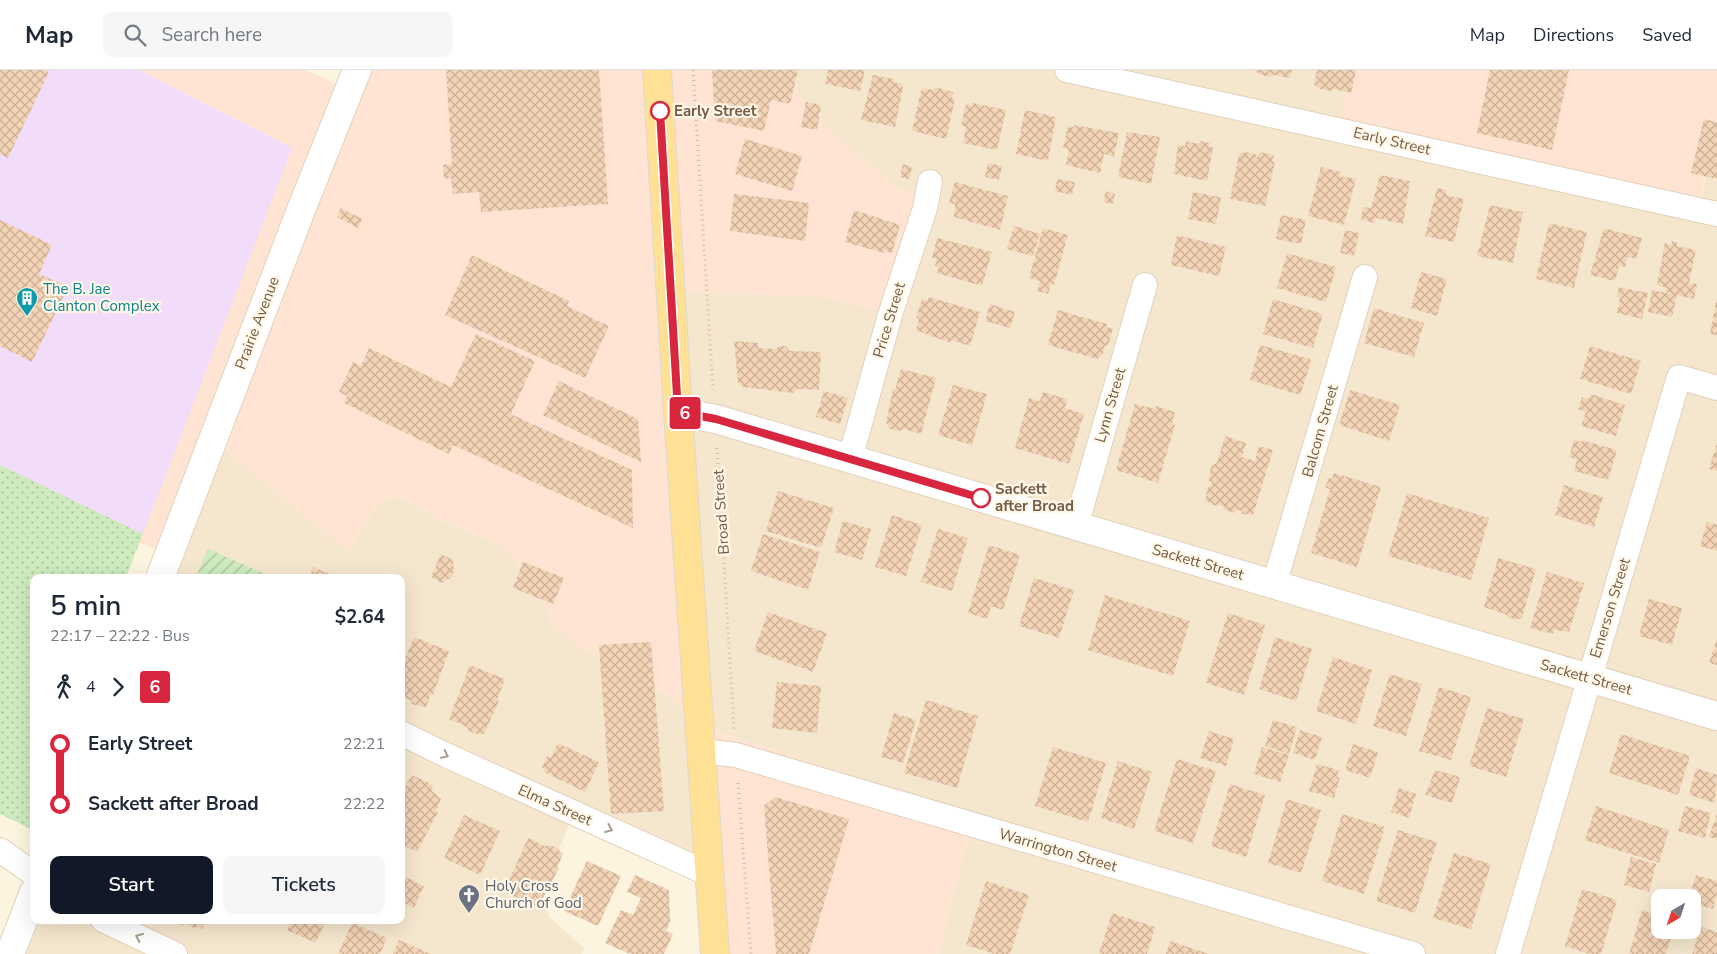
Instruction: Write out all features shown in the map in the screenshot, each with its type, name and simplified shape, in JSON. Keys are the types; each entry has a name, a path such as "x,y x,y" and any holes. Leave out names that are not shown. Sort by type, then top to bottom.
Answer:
{"main road":[{"path":"657,70 715,954"}],"street":[{"name":"Prairie Avenue","path":"162,574 297,219 357,70"},
{"name":"Early Street","path":"1068,70 1717,214"},
{"name":"Price Street","path":"850,459 890,315 925,208 930,182"},
{"name":"Balcom Street","path":"1274,585 1365,277"},
{"name":"Lynn Street","path":"1076,526 1145,285"},
{"name":"Emerson Street","path":"1508,954 1679,377 1717,388"},
{"name":"Sackett Street","path":"678,412 716,419 1717,716"},
{"name":"Elma Street","path":"405,734 448,756 709,874"},
{"name":"Warrington Street","path":"701,750 736,755 1413,954"},
{"path":"0,850 30,871"},
{"path":"10,954 30,902"},
{"path":"111,924 175,954"}],"path":[{"name":"Broad Street","path":"692,70 716,419 736,755 751,954"}],"shaded area":[{"path":"0,70 306,70 345,88 354,70 791,70 797,94 821,113 822,124 897,188 919,196 886,312 822,297 683,292 711,724 649,684 611,665 572,641 550,622 543,600 535,587 506,551 496,543 442,521 400,497 384,501 375,507 349,552 212,440 165,552 113,533 0,475"},
{"path":"0,70 139,70 292,148 143,534 0,465"},
{"path":"791,70 1351,70 1700,208 1717,119 1717,954 939,954 974,816 721,871 572,818 541,892 549,916 585,949 581,954 9,954 31,924 405,924 405,574 158,574 212,440 349,552 375,507 384,501 400,497 442,521 496,543 506,551 535,587 543,599 550,622 572,641 611,665 649,684 710,724 683,292 822,297 886,312 919,196 897,188 822,124 821,113 797,94"},
{"path":"1351,70 1717,70 1717,119 1699,208 1341,122"},
{"path":"718,731 974,816 939,954 728,954 713,738"}],"green space":[{"path":"0,465 143,534 127,574 30,574 30,829 0,814"},
{"path":"208,549 265,574 197,574"}],"building":[{"path":"0,70 44,70 49,72 8,158 0,154"},
{"path":"446,70 599,70 608,204 481,212 479,192 453,194 451,178 444,179 443,165 452,164"},
{"path":"712,70 798,70 790,104 771,100 764,131 715,121"},
{"path":"828,70 865,70 860,91 825,84"},
{"path":"1254,70 1292,70 1290,78 1274,75 1269,77 1259,74"},
{"path":"1317,70 1356,70 1351,93 1334,89 1329,91 1320,89 1314,84"},
{"path":"1490,70 1569,70 1552,150 1477,133"},
{"path":"873,75 893,79 892,82 902,84 895,127 861,120"},
{"path":"934,87 953,92 952,98 955,99 946,139 912,131 921,91 923,88 933,90"},
{"path":"806,102 821,105 817,130 801,127"},
{"path":"973,103 1006,110 997,150 963,143 966,127 961,125 966,104 972,106"},
{"path":"1025,110 1056,117 1048,161 1016,154"},
{"path":"1704,119 1717,122 1717,179 1691,173"},
{"path":"1074,125 1119,133 1114,157 1104,154 1100,173 1066,165 1069,150 1063,148 1068,126 1074,127"},
{"path":"1127,132 1160,137 1151,184 1118,177"},
{"path":"745,139 802,156 792,191 735,174"},
{"path":"1186,141 1198,144 1201,141 1210,143 1209,146 1213,147 1207,181 1174,174 1178,145 1185,146"},
{"path":"1246,152 1255,154 1257,158 1259,152 1274,155 1272,161 1275,162 1265,206 1230,199 1239,154"},
{"path":"988,163 1002,166 999,180 985,177"},
{"path":"903,164 912,167 909,179 900,177"},
{"path":"1321,167 1341,172 1340,176 1356,179 1344,225 1308,216"},
{"path":"1380,175 1410,181 1403,224 1376,218 1375,223 1361,220 1363,207 1371,208"},
{"path":"1057,179 1075,182 1072,195 1055,191"},
{"path":"955,182 1008,196 1000,230 954,217 955,204 949,203"},
{"path":"1437,188 1447,190 1446,195 1464,199 1454,242 1425,236"},
{"path":"1106,191 1115,194 1113,204 1103,202"},
{"path":"1193,192 1221,197 1216,224 1188,219"},
{"path":"734,194 809,203 805,241 730,231"},
{"path":"1490,205 1523,212 1513,263 1477,256"},
{"path":"341,208 362,219 358,228 337,217"},
{"path":"854,210 900,225 892,253 885,251 884,253 845,242"},
{"path":"1281,215 1306,220 1301,244 1276,239"},
{"name":"The B. Jae Clanton Complex","path":"0,220 52,245 39,274 68,287 32,362 0,346"},
{"path":"1549,223 1587,232 1574,288 1536,279"},
{"path":"1014,226 1040,234 1033,256 1007,249"},
{"path":"1043,228 1068,235 1054,285 1051,284 1048,294 1037,291 1040,281 1029,278"},
{"path":"1604,228 1642,238 1636,259 1627,257 1625,267 1619,266 1615,281 1590,275"},
{"path":"1345,230 1359,233 1354,256 1340,253"},
{"path":"1177,235 1226,247 1219,276 1171,265"},
{"path":"937,238 992,252 982,286 937,273 939,267 935,266 937,259 932,258"},
{"path":"1672,241 1677,242 1677,246 1696,250 1689,283 1697,284 1694,299 1677,295 1672,317 1648,312 1652,290 1672,294 1666,292 1667,288 1657,285 1665,243 1671,245"},
{"path":"1287,253 1336,267 1326,302 1277,288"},
{"path":"472,255 569,301 567,306 609,326 585,378 445,315"},
{"path":"1421,272 1447,279 1437,316 1411,308"},
{"path":"1619,287 1648,293 1642,319 1617,313 1620,297 1617,297"},
{"path":"929,297 980,312 970,346 951,340 950,343 916,330 919,319 916,318 922,299 928,300"},
{"path":"1273,299 1323,314 1313,348 1263,334"},
{"path":"1717,302 1717,335 1710,334"},
{"path":"990,304 1015,312 1010,328 985,321"},
{"path":"1374,308 1424,323 1414,357 1364,343"},
{"path":"1058,310 1107,324 1106,327 1113,329 1108,346 1105,345 1103,354 1097,359 1048,345"},
{"path":"476,334 535,361 511,414 632,470 633,528 453,445 449,454 344,403 347,396 339,392 353,362 361,366 369,348 451,387"},
{"path":"734,341 758,343 758,348 776,349 779,346 786,346 790,351 821,352 819,390 797,389 793,393 743,387 738,382"},
{"path":"1260,345 1310,359 1311,362 1300,395 1250,380"},
{"path":"1590,346 1641,361 1631,394 1580,379"},
{"path":"901,369 936,378 921,434 904,429 898,431 890,429 886,423 893,389 895,390"},
{"path":"559,381 638,419 641,462 543,415"},
{"path":"953,385 987,394 972,445 938,435"},
{"path":"1350,390 1400,405 1389,441 1339,425"},
{"path":"824,391 848,398 840,424 816,417"},
{"path":"1043,392 1067,399 1065,408 1084,414 1069,464 1015,448 1029,398 1040,401"},
{"path":"1591,394 1625,405 1616,436 1581,426 1586,412 1578,409 1582,397 1589,399"},
{"path":"1135,404 1155,409 1156,406 1175,412 1172,424 1175,425 1158,483 1116,470"},
{"path":"1225,436 1246,443 1242,457 1255,461 1259,446 1273,450 1253,515 1241,514 1242,511 1236,509 1235,513 1223,509 1224,506 1212,505 1212,503 1205,501 1208,486 1210,487 1212,482 1209,481 1211,466 1217,463"},
{"path":"1574,440 1582,442 1582,440 1617,450 1608,480 1574,471 1577,459 1569,457"},
{"path":"1717,443 1717,471 1709,469"},
{"path":"1334,473 1381,487 1357,567 1311,553 1330,489 1325,488 1329,478 1332,479"},
{"path":"1564,485 1603,497 1594,527 1555,515"},
{"path":"778,491 834,508 821,548 766,531"},
{"path":"1407,493 1489,518 1471,580 1388,556"},
{"path":"892,515 922,525 906,576 875,567"},
{"path":"843,521 871,529 862,560 834,552"},
{"path":"1707,522 1717,525 1717,551 1700,546"},
{"path":"938,529 968,538 952,591 921,582"},
{"path":"763,534 820,552 808,590 751,571"},
{"path":"989,545 1020,555 1003,610 991,606 987,619 968,613"},
{"path":"441,554 453,560 454,570 452,577 442,583 431,577"},
{"path":"1498,558 1536,569 1522,618 1515,620 1505,614 1484,607"},
{"path":"523,562 564,578 553,604 513,588"},
{"path":"313,567 330,574 310,574"},
{"path":"1547,572 1584,583 1569,632 1554,630 1553,634 1530,628"},
{"path":"1034,578 1074,590 1059,638 1019,626"},
{"path":"1105,595 1190,621 1173,676 1088,650"},
{"path":"1649,599 1682,608 1672,645 1639,636"},
{"path":"768,612 827,633 813,672 754,651"},
{"path":"1228,613 1265,625 1244,695 1206,683"},
{"path":"414,637 449,651 433,695 431,694 426,707 411,704 412,701 405,698 405,659"},
{"path":"1275,637 1312,649 1296,701 1259,689"},
{"path":"1717,639 1717,665 1709,663"},
{"path":"651,642 664,811 611,814 599,645"},
{"path":"1333,657 1372,670 1356,724 1316,711"},
{"path":"470,665 505,679 497,700 499,701 484,734 476,734 469,731 467,727 449,719"},
{"path":"1390,674 1422,684 1406,736 1373,726"},
{"path":"777,682 821,686 817,733 772,728"},
{"path":"1439,687 1471,697 1451,760 1419,751"},
{"path":"926,700 978,716 957,788 904,773"},
{"path":"1487,708 1524,719 1506,777 1469,766"},
{"path":"894,713 916,720 903,763 881,757"},
{"path":"1273,720 1297,727 1289,754 1265,746"},
{"path":"1300,730 1322,737 1315,760 1293,753"},
{"path":"1209,731 1234,739 1226,766 1200,758"},
{"path":"1621,734 1690,756 1678,795 1609,773"},
{"path":"558,743 599,762 585,792 544,772 545,770 542,768 547,756 551,758"},
{"path":"1353,744 1378,752 1370,778 1345,770"},
{"path":"1053,747 1106,763 1088,822 1035,806"},
{"path":"1262,747 1289,755 1280,782 1254,774"},
{"path":"1177,759 1216,771 1193,843 1154,831"},
{"path":"1118,761 1152,772 1134,829 1101,818"},
{"path":"1317,764 1339,770 1337,777 1340,778 1334,798 1309,791"},
{"path":"1696,768 1717,775 1715,803 1689,795"},
{"path":"1435,770 1460,778 1452,803 1425,795"},
{"path":"412,775 433,785 431,790 441,799 436,811 438,812 417,852 405,846 405,787"},
{"path":"1230,784 1265,795 1246,857 1211,846"},
{"path":"1399,788 1416,794 1409,818 1391,812"},
{"path":"775,797 849,819 809,954 776,954 764,806"},
{"path":"1287,799 1321,810 1301,873 1268,863"},
{"path":"1596,806 1669,830 1659,863 1585,840"},
{"path":"1685,806 1711,813 1705,838 1678,831"},
{"path":"1717,813 1717,839 1709,837"},
{"path":"1342,814 1385,827 1364,894 1322,881"},
{"path":"464,815 500,831 480,875 444,858"},
{"path":"1398,830 1437,842 1415,913 1376,901"},
{"path":"528,838 545,846 550,845 557,848 563,854 557,868 559,868 538,907 504,892"},
{"path":"1454,853 1491,864 1471,929 1433,918"},
{"path":"1631,857 1656,864 1649,892 1624,885"},
{"path":"587,861 621,876 598,926 564,911"},
{"path":"635,875 669,890 670,922 666,931 673,934 664,954 630,954 605,943 621,910 633,915 641,898 627,892"},
{"path":"1696,875 1717,881 1717,894 1713,909 1701,906 1701,889 1692,889"},
{"path":"405,877 424,886 414,908 405,904"},
{"path":"986,881 1029,895 1010,954 995,954 966,945"},
{"path":"1582,889 1617,900 1601,954 1589,954 1565,946"},
{"path":"1642,910 1651,913 1651,939 1670,939 1666,954 1629,954"},
{"path":"1112,913 1155,927 1147,954 1099,954"},
{"path":"204,924 202,929 197,926 196,929 187,925"},
{"path":"290,924 324,924 316,943 287,930"},
{"path":"352,924 387,938 380,954 338,954"},
{"path":"1701,927 1717,932 1717,954 1692,954 1697,939 1701,939"},
{"path":"399,940 431,954 393,954"},
{"path":"1170,941 1209,954 1166,954"}],"bus line":[{"name":"6","path":"660,111 678,412 716,419 981,498"}],"place":[{"name":"Early Street","path":"660,111"},
{"name":"The B. Jae Clanton Complex","path":"27,317"},
{"name":"Sackett after Broad","path":"981,498"},
{"name":"Holy Cross Church of God","path":"469,914"}]}
